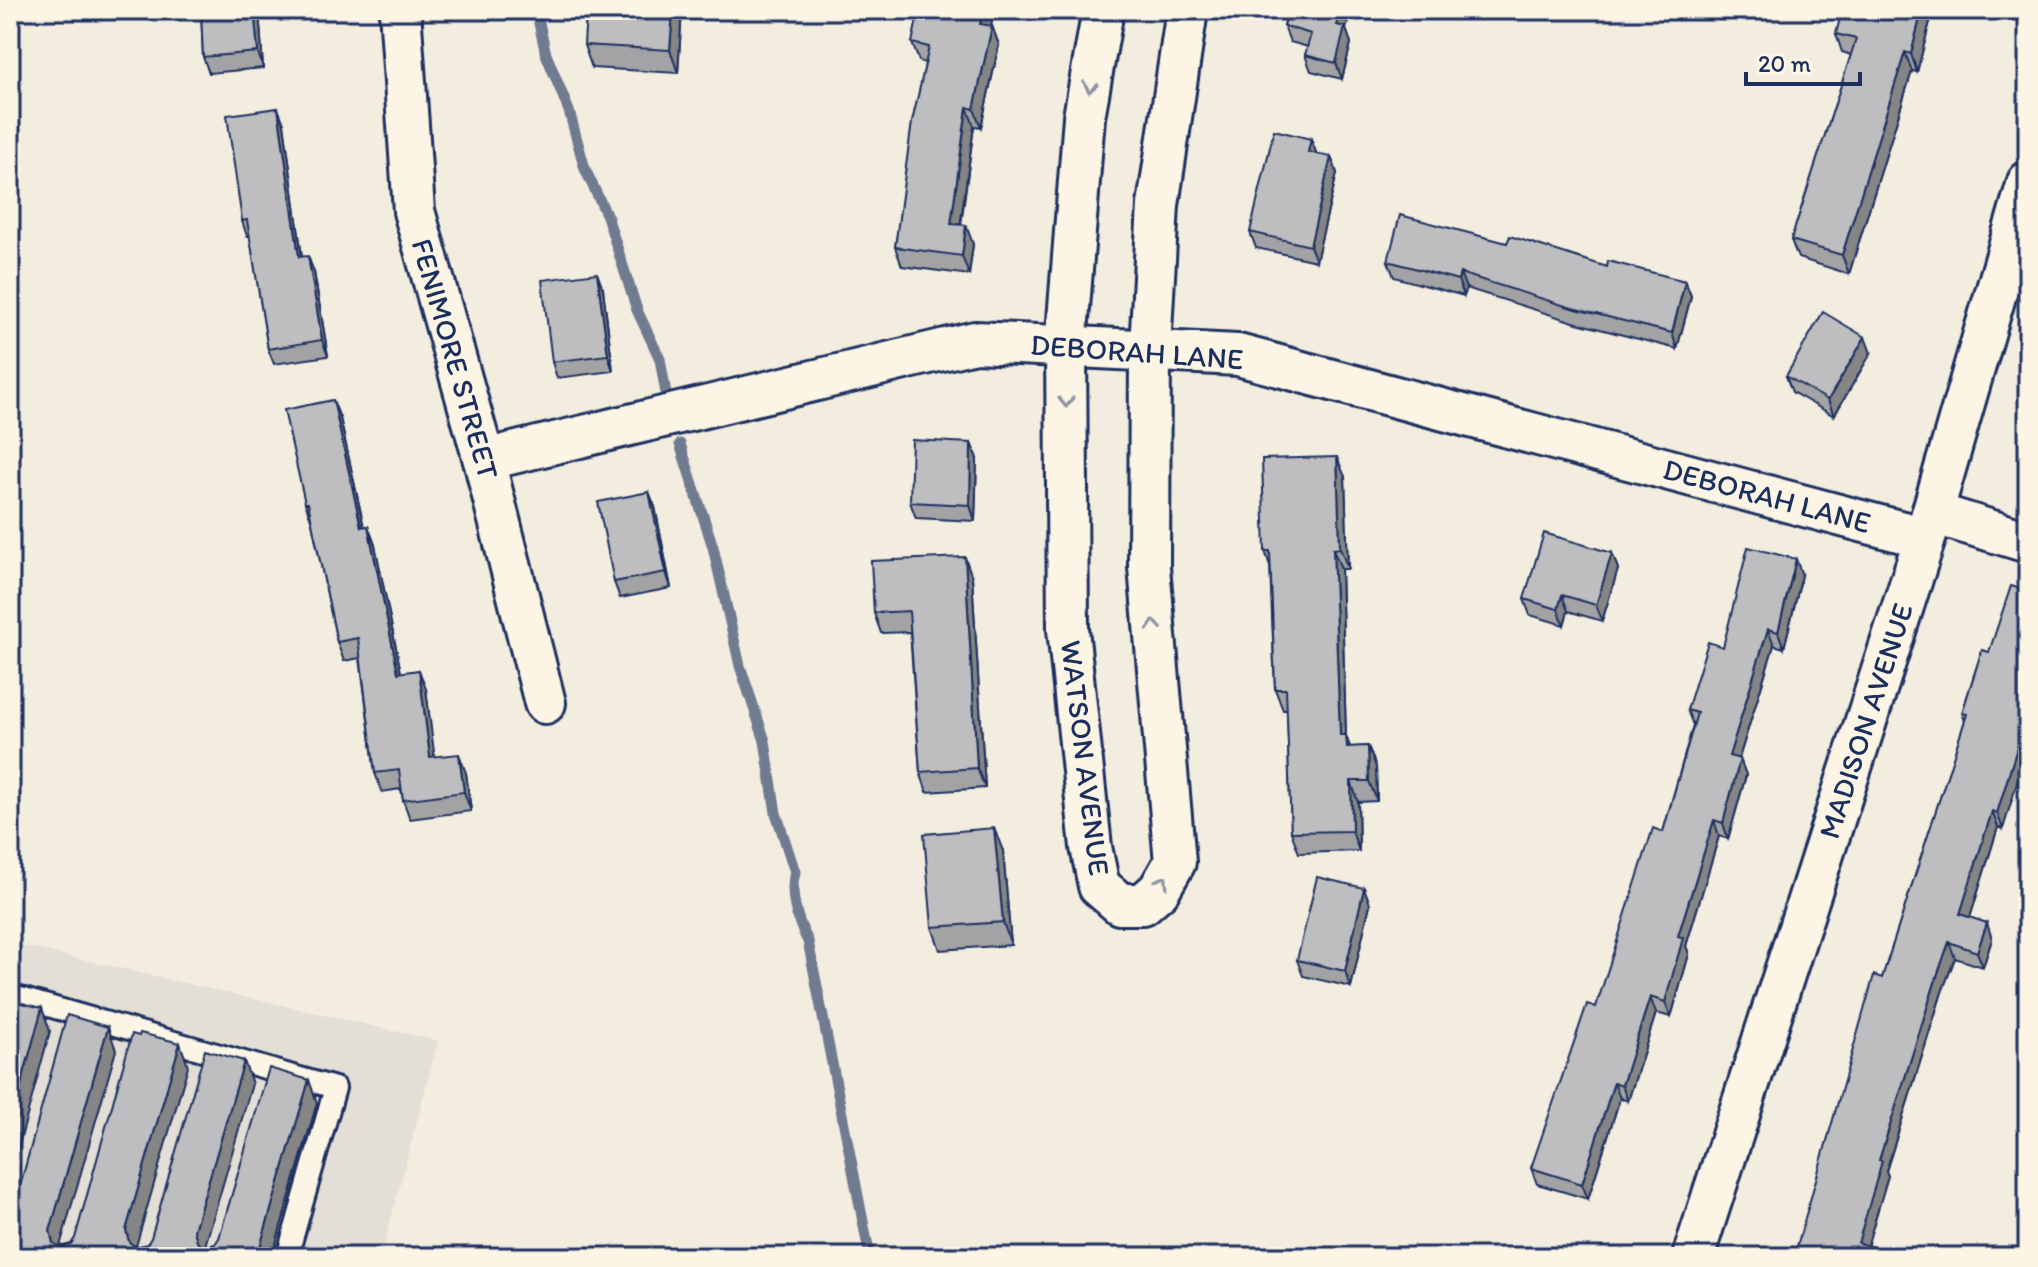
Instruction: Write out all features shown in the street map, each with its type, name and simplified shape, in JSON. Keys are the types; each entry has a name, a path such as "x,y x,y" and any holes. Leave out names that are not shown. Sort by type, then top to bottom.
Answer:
{"street":[{"name":"FENIMORE STREET","path":"400,10 414,211 484,460 545,703"},
{"name":"WATSON AVENUE","path":"1103,10 1084,117 1066,346 1068,629 1096,873 1099,886 1120,904 1143,904 1159,890 1175,862 1149,567 1150,349 1158,205 1187,10"},
{"name":"MADISON AVENUE","path":"1693,1257 1929,525 2028,182"},
{"name":"DEBORAH LANE","path":"484,460 975,342 1150,349 1238,355 1929,525 2028,542"}],"lane":[{"path":"10,995 67,1019 133,1038 268,1076 335,1088 287,1257"}],"shaded area":[{"path":"10,943 438,1041 381,1257 10,1257"}],"building":[{"path":"201,10 254,10 258,52 203,57"},
{"path":"586,10 673,10 670,50 584,45"},
{"path":"919,10 983,10 980,24 992,26 974,109 967,107 951,224 966,225 962,256 895,247 912,122 929,47 912,43"},
{"path":"1288,10 1341,10 1337,25 1345,27 1336,63 1305,55 1311,34 1284,26"},
{"path":"1842,10 1922,10 1911,54 1905,52 1842,255 1791,240 1856,39 1836,34"},
{"path":"278,108 299,257 308,256 322,340 268,349 247,220 242,221 227,115"},
{"path":"1274,130 1311,139 1308,152 1331,157 1310,246 1250,232"},
{"path":"1400,215 1507,243 1510,236 1607,267 1608,261 1685,281 1672,333 1572,308 1460,273 1458,280 1388,261"},
{"path":"597,273 608,355 552,362 542,280"},
{"path":"1823,312 1865,337 1828,400 1786,376"},
{"path":"333,400 361,527 368,526 398,673 419,670 430,757 459,754 464,792 403,800 399,770 375,773 358,638 337,642 308,503 305,503 284,410"},
{"path":"912,440 971,443 970,505 910,502"},
{"path":"1337,457 1340,548 1333,549 1340,735 1346,735 1347,747 1368,746 1369,781 1351,781 1352,831 1291,832 1286,689 1275,689 1270,551 1265,551 1262,459"},
{"path":"649,492 666,572 614,582 598,502"},
{"path":"1544,533 1612,553 1596,605 1562,595 1558,609 1524,599"},
{"path":"1748,547 1796,559 1778,632 1768,629 1729,756 1740,759 1723,823 1714,820 1678,936 1683,938 1665,1002 1650,997 1622,1085 1614,1082 1582,1184 1531,1168 1587,1004 1596,1007 1653,828 1663,832 1697,713 1687,710 1708,642 1723,647"},
{"path":"965,557 977,768 920,772 909,611 874,613 871,561"},
{"path":"2011,586 2028,591 2028,712 1997,813 1992,811 1960,914 1987,923 1977,952 1949,942 1879,1160 1882,1161 1858,1243 1889,1251 1888,1257 1794,1257 1874,975 1882,978 1967,714 1962,713 1982,650 1989,652"},
{"path":"994,828 1003,922 932,927 924,834"},
{"path":"1317,877 1364,888 1345,971 1297,960"},
{"path":"10,1000 42,1008 10,1125"},
{"path":"67,1015 108,1027 50,1231 53,1243 60,1247 71,1244 75,1238 132,1034 139,1036 140,1033 180,1043 126,1230 129,1242 136,1247 147,1244 151,1238 205,1050 244,1061 194,1230 197,1242 204,1247 215,1244 219,1238 269,1068 309,1080 257,1257 10,1257 10,1213 14,1208"}],"waterway":[{"path":"536,10 546,54 569,111 585,169 607,216 637,310 660,359 668,405"},
{"path":"680,444 713,547 740,666 765,741 776,813 795,872 795,907 808,941 870,1257"}]}
